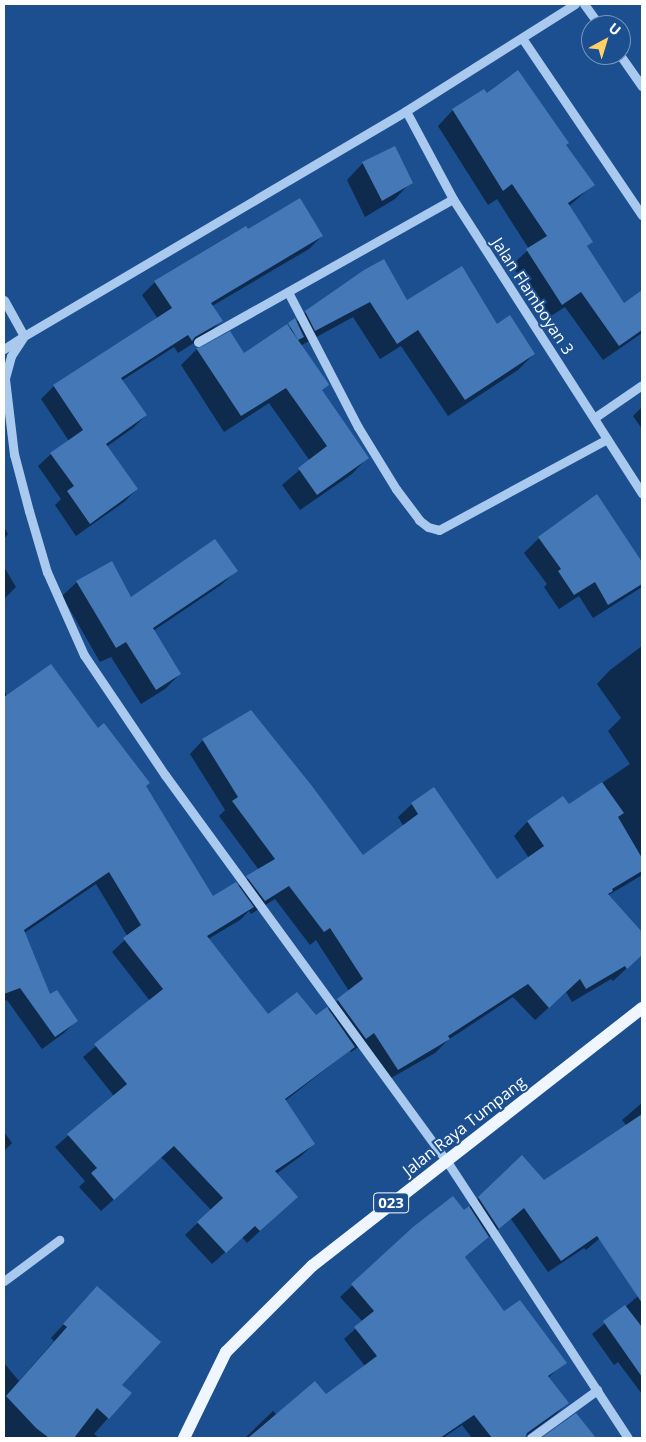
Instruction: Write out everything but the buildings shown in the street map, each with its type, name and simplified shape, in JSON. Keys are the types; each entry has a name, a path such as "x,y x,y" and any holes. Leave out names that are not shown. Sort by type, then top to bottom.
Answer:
{"main road":[{"name":"Jalan Raya Tumpang","path":"184,1438 226,1352 312,1266 446,1160 642,1010"}],"street":[{"path":"4,348 406,111 575,4"},
{"path":"584,4 592,15"},
{"path":"522,38 642,215"},
{"path":"627,65 642,86"},
{"name":"Jalan Flamboyan 3","path":"406,111 453,199 607,439 639,480 642,493"},
{"path":"198,342 453,199"},
{"path":"288,292 358,427 396,489 419,520 428,527 439,530 607,439"},
{"path":"4,300 24,336"},
{"path":"24,336 11,356 5,379 14,454 47,572 84,655 165,775 446,1160 628,1438"},
{"path":"594,418 642,385"},
{"path":"4,1281 59,1240"},
{"path":"531,1438 596,1390"}]}
